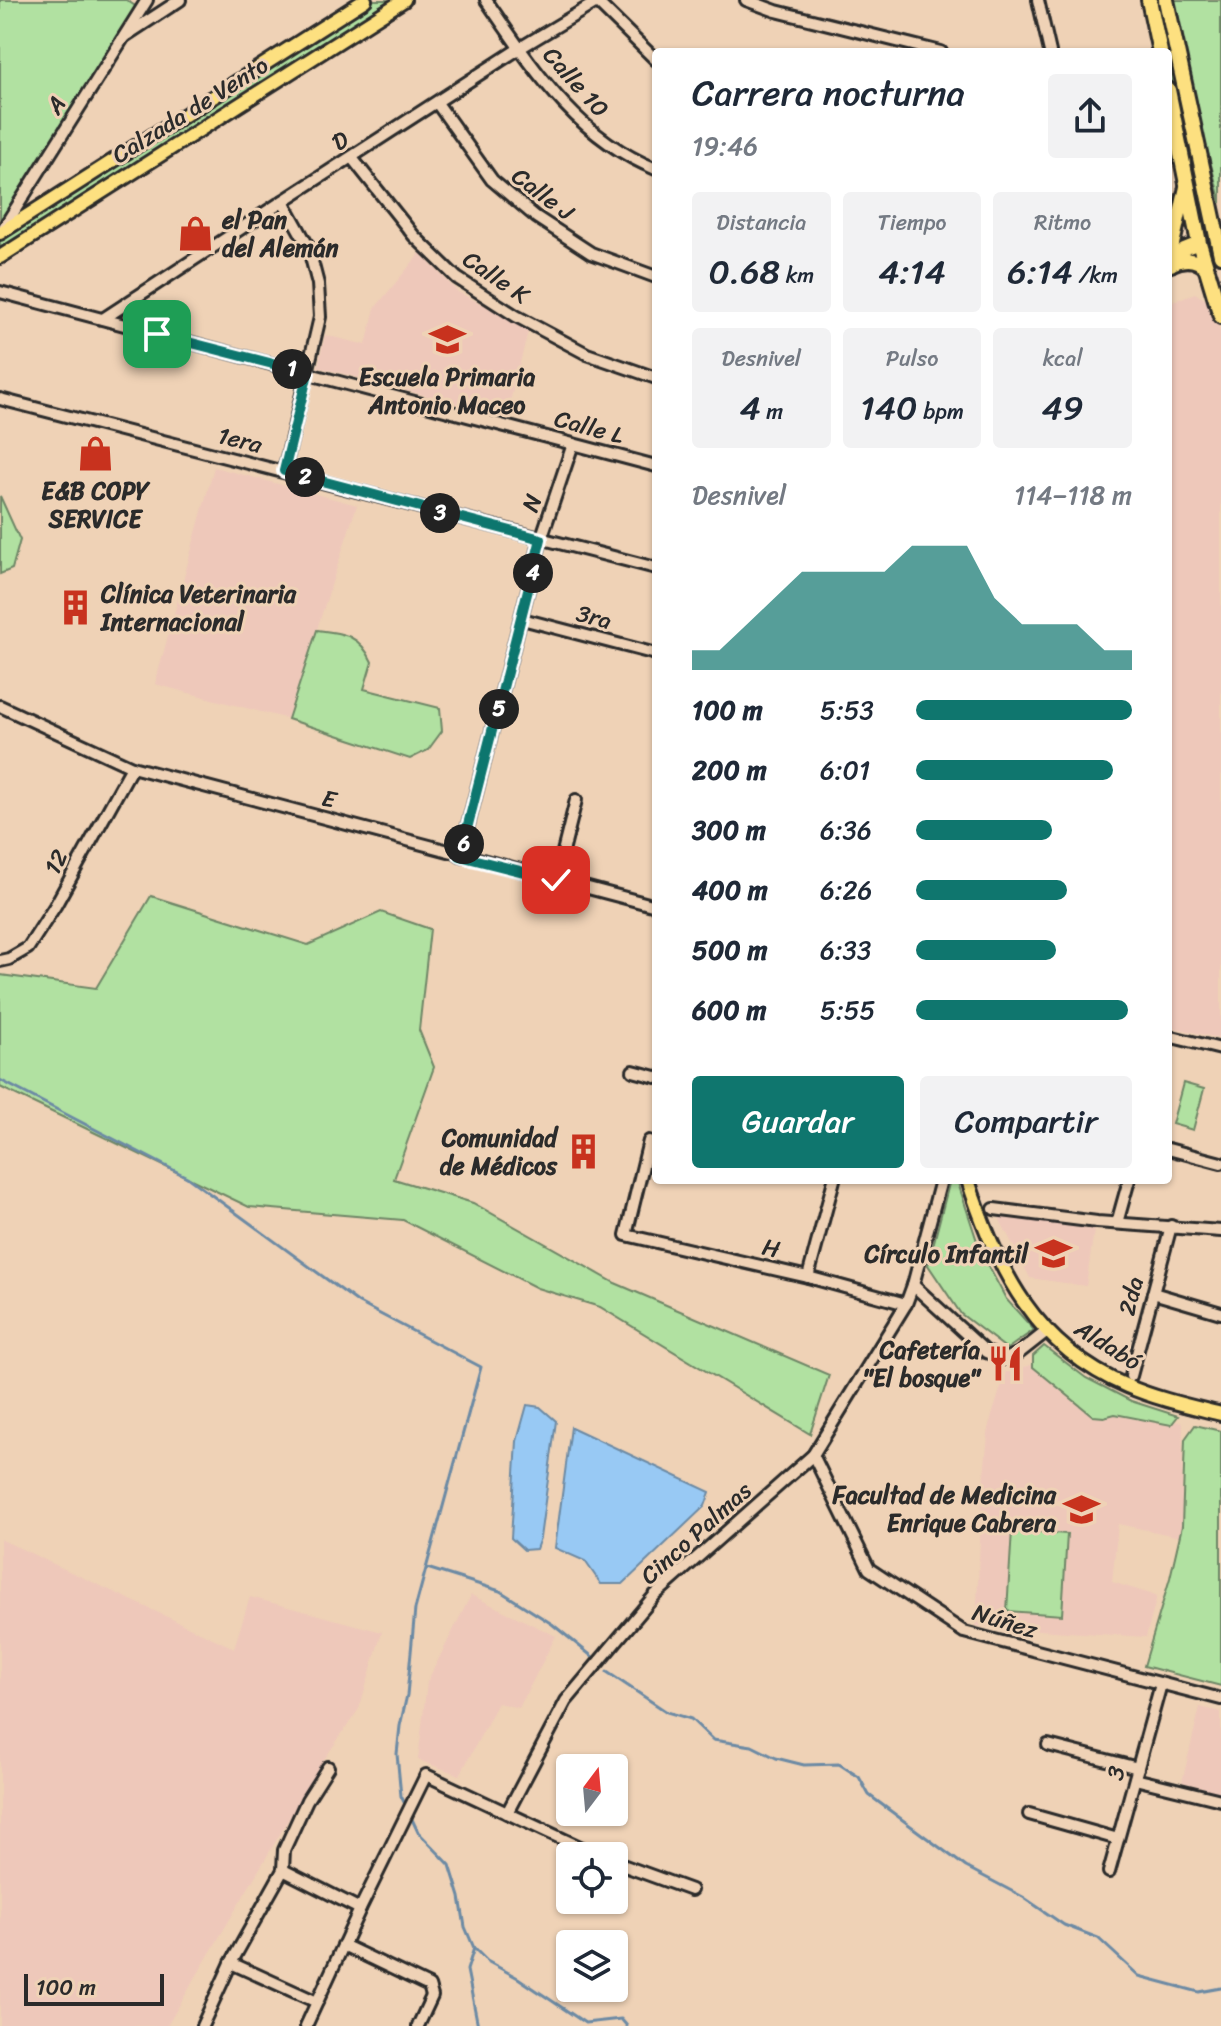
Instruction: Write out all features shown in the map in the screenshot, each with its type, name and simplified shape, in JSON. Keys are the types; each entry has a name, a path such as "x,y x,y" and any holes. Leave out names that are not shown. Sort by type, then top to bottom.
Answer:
{"highway":[{"path":"1149,0 1159,48"},
{"path":"1166,0 1219,248 1199,243"},
{"path":"1172,108 1199,243 1221,316"}],"main road":[{"name":"Calzada de Vento","path":"0,233 365,0"},
{"name":"Calzada de Vento","path":"0,257 404,0"},
{"path":"1172,240 1188,182"},
{"path":"1172,247 1199,243"},
{"path":"1172,263 1184,249 1199,243"},
{"path":"1172,266 1189,260 1198,262 1206,269"},
{"name":"Aldabó","path":"969,1184 989,1242 1004,1274 1047,1331 1079,1359 1127,1386 1221,1414"}],"street":[{"name":"A","path":"0,233 147,0"},
{"path":"120,40 180,0"},
{"name":"Calle 10","path":"486,0 553,93 583,124 610,145 652,167"},
{"path":"746,0 776,11 925,48"},
{"path":"1038,0 1049,48"},
{"path":"598,1 652,56"},
{"name":"D","path":"103,319 520,48 598,1"},
{"name":"Calle J","path":"437,103 492,180 536,217 591,253 652,276"},
{"name":"Calle K","path":"352,158 414,236 457,278 516,316 587,354 652,377"},
{"path":"283,201 308,246 318,284 320,317 284,471"},
{"name":"Calle L","path":"0,292 652,465"},
{"name":"1era","path":"0,399 652,567"},
{"name":"N","path":"460,856 541,539 573,444"},
{"name":"3ra","path":"522,619 652,653"},
{"name":"E","path":"0,706 132,767 652,905"},
{"name":"12","path":"0,961 28,948 55,906 132,767"},
{"path":"556,880 576,800"},
{"path":"1172,1037 1221,1049"},
{"path":"633,1071 652,1076"},
{"name":"H","path":"649,1141 626,1235 808,1277 906,1304"},
{"path":"1172,1150 1221,1163"},
{"path":"808,1277 833,1184"},
{"name":"Cinco Palmas","path":"507,1813 566,1701 655,1595 813,1455 906,1304 940,1184"},
{"path":"1117,1223 1128,1184"},
{"path":"994,1209 1221,1231"},
{"name":"2da","path":"1131,1376 1171,1226"},
{"path":"913,1285 986,1352 1005,1359 1019,1353 1047,1331"},
{"path":"1153,1293 1221,1313"},
{"name":"Núñez","path":"813,1455 869,1569 964,1632 1221,1699"},
{"name":"3","path":"1109,1872 1161,1684"},
{"path":"1048,1745 1221,1800"},
{"path":"202,2026 231,1963 283,1870 284,1850 307,1800 328,1767"},
{"path":"306,2026 426,1775 569,1842"},
{"path":"1029,1814 1118,1839"},
{"path":"628,1867 691,1890"},
{"path":"283,1870 360,1909"},
{"path":"343,1945 429,1986 432,1996 418,2026"},
{"path":"231,1963 317,2002"}],"shaded area":[{"name":"Escuela Primaria Antonio Maceo","path":"420,253 458,292 529,328 506,417 318,367 325,335 366,345 375,308"},
{"path":"1195,293 1212,304 1221,334 1221,1039 1172,1027 1174,301"},
{"path":"214,467 357,505 288,719 155,684"},
{"name":"Círculo Infantil","path":"998,1216 1094,1230 1086,1286 1030,1278"},
{"name":"Facultad de Medicina Enrique Cabrera","path":"1040,1363 1088,1401 1183,1423 1180,1537 1118,1524 1112,1582 1157,1596 1146,1637 976,1626 982,1495 989,1425 1006,1371"},
{"path":"0,1539 234,1648 250,1597 382,1632 359,1709 323,1761 167,2026 0,2026"},
{"path":"471,1595 556,1636 519,1708 498,1703 460,1775 418,1760 427,1682"},
{"path":"1200,1707 1221,1712 1221,1792 1182,1782"}],"green space":[{"path":"0,0 126,0 140,9 0,233"},
{"path":"373,0 394,0 0,251 0,240"},
{"path":"1154,0 1159,0 1169,48 1165,48"},
{"path":"1173,0 1221,0 1221,203 1188,76"},
{"path":"1172,61 1210,238 1204,239 1172,83"},
{"path":"0,496 20,540 12,569 0,574"},
{"path":"317,630 343,634 362,646 372,662 364,689 440,708 442,731 428,750 410,759 288,719"},
{"path":"151,896 308,945 381,912 430,929 419,1030 434,1067 394,1179 473,1203 615,1283 829,1375 810,1434 600,1307 537,1288 403,1220 249,1207 0,1087 0,975 96,988"},
{"path":"1183,1083 1204,1089 1193,1130 1172,1124"},
{"path":"949,1184 958,1184 980,1250 1006,1299 1034,1330 1007,1349 961,1314 928,1265"},
{"path":"1044,1346 1086,1378 1131,1401 1178,1416 1171,1425 1115,1414 1093,1416 1033,1367 1033,1356"},
{"path":"1195,1425 1221,1431 1221,1686 1144,1666 1182,1526 1185,1439"},
{"path":"1012,1530 1067,1534 1062,1615 1007,1611"}],"water":[{"path":"527,1405 540,1407 556,1421 540,1538 536,1549 524,1550 511,1538 517,1441"},
{"path":"571,1427 710,1492 705,1506 623,1584 601,1584 585,1561 555,1548"}],"waterway":[{"path":"0,1080 187,1177 359,1303 481,1367 415,1609 407,1695 397,1754 401,1796 407,1808"},
{"path":"427,1568 500,1591 552,1624 594,1658"},
{"path":"607,1672 667,1712 691,1719 713,1740 752,1746 776,1758 804,1765 839,1764 859,1777 869,1795 966,1867 1023,1897 1064,1925 1098,1938 1139,1976 1199,1992 1221,1988"},
{"path":"410,1815 418,1832 450,1865 465,1927 474,1948 487,1961 585,2023 621,2019 627,2026"},
{"path":"474,1948 467,1970 478,2026"}],"place":[{"name":"el Pan del Alemán","path":"196,234"},
{"name":"Escuela Primaria Antonio Maceo","path":"447,340"},
{"name":"E&B COPY SERVICE","path":"95,454"},
{"name":"Clínica Veterinaria Internacional","path":"75,608"},
{"name":"Comunidad de Médicos","path":"583,1152"},
{"name":"Círculo Infantil","path":"1054,1254"},
{"name":"Cafetería \"El bosque\"","path":"1006,1364"},
{"name":"Facultad de Medicina Enrique Cabrera","path":"1082,1509"}],"route":[{"path":"157,334 308,373 284,471 541,539 460,856 556,880"}]}
